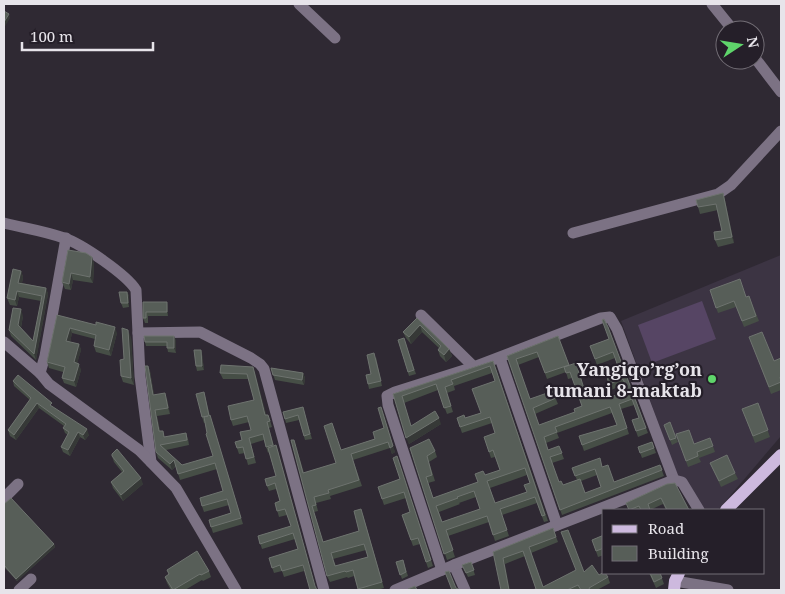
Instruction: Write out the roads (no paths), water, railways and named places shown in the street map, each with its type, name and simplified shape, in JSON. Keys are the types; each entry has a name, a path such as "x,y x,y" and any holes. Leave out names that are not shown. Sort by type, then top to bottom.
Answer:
{"main road":[{"path":"727,509 781,455"}],"street":[{"path":"299,4 335,38"},
{"path":"712,4 725,20"},
{"path":"764,70 781,92"},
{"path":"573,233 718,194 731,185 781,131"},
{"path":"4,223 66,238 106,262 131,282 136,290 140,376 151,462"},
{"path":"40,373 45,356 66,238"},
{"path":"421,315 474,367"},
{"path":"442,570 388,405 387,396 395,392 500,358 601,318 610,317 617,329 674,480"},
{"path":"138,333 200,332 251,358 264,369 324,590"},
{"path":"4,342 50,384 139,450 176,488 236,590"},
{"path":"500,358 557,525"},
{"path":"395,590 454,565 674,480 682,482 698,509"},
{"path":"4,498 18,484"},
{"path":"454,565 465,590"},
{"path":"19,590 31,579"},
{"path":"676,581 728,590"}],"place":[{"name":"Yangiqo’rg’on tumani 8-maktab","path":"712,379"}]}
